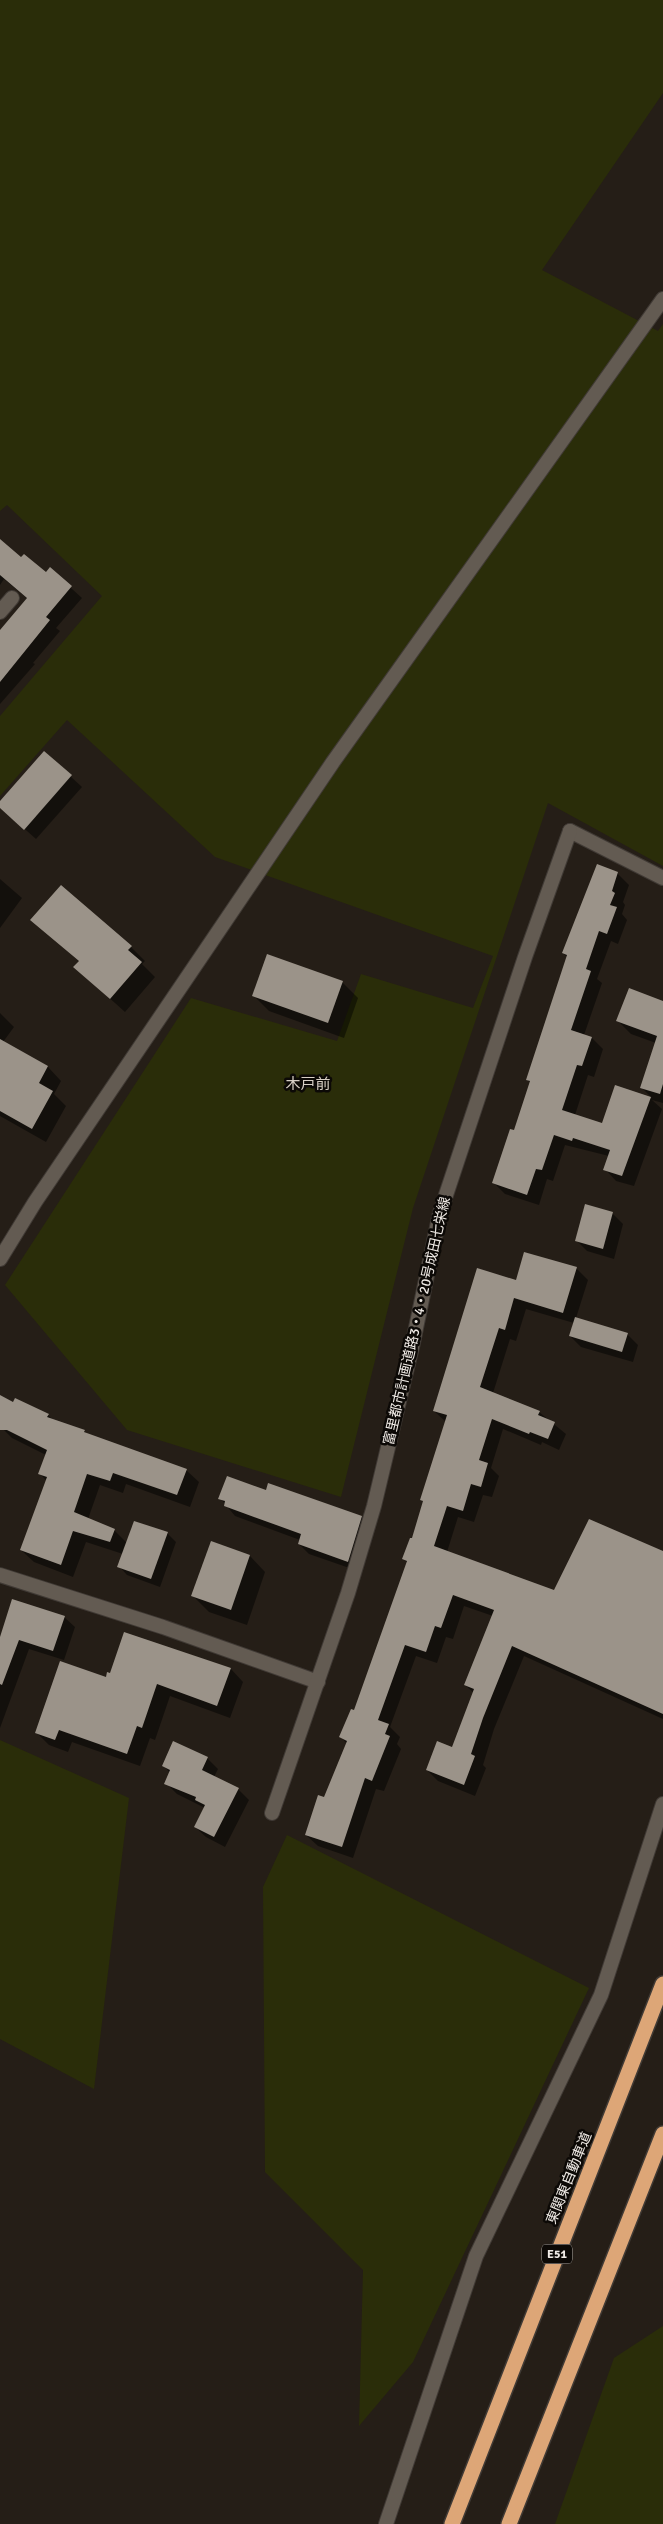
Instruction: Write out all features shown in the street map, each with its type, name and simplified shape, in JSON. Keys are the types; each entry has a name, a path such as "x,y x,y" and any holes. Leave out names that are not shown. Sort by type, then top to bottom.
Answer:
{"highway":[{"name":"東関東自動車道","path":"452,2524 663,1984"},
{"path":"510,2524 663,2134"}],"street":[{"path":"0,1258 41,1194 333,762 663,299"},
{"path":"0,612 12,598"},
{"name":"富里都市計画道路3・4・20号成田七栄線","path":"272,1813 348,1593 374,1506 412,1348 440,1212 522,967 570,831 663,878"},
{"path":"0,1575 163,1627 318,1682"},
{"path":"386,2524 476,2256 601,1995 663,1804"}],"green space":[{"path":"0,0 663,0 663,93 542,270 658,331 663,324 663,866 548,803 413,1208 341,1497 127,1430 5,1285 191,998 337,1041 361,974 473,1008 493,956 215,857 67,720 0,796 0,716 102,596 7,505 0,511"},
{"path":"0,1740 129,1798 94,2089 0,2039"},
{"path":"287,1835 589,1988 413,2362 359,2426 363,2270 265,2172 263,1887"},
{"path":"663,2326 663,2524 555,2524 614,2358"}],"building":[{"path":"0,539 21,557 24,554 46,572 50,567 72,586 46,617 50,620 0,682 0,630 27,598 0,575"},
{"path":"44,751 72,775 24,830 0,808 0,801"},
{"path":"597,864 618,872 612,891 615,893 610,905 617,907 607,934 599,931 586,969 591,971 571,1030 592,1037 582,1066 577,1065 562,1110 602,1123 615,1085 651,1097 622,1176 603,1170 610,1150 573,1138 572,1141 554,1135 542,1170 536,1169 527,1195 492,1183 510,1129 514,1130 530,1081 526,1080 567,955 562,953"},
{"path":"61,885 132,946 128,950 142,962 110,999 73,967 79,961 30,920"},
{"path":"267,954 343,981 328,1023 252,996"},
{"path":"629,988 663,1001 663,1084 660,1094 640,1088 657,1036 616,1021"},
{"path":"0,1039 48,1066 39,1083 53,1091 32,1129 0,1111"},
{"path":"585,1204 613,1212 603,1249 575,1241"},
{"path":"524,1252 577,1267 563,1313 514,1298 505,1330 499,1328 480,1387 540,1411 538,1415 555,1422 548,1439 530,1432 529,1434 492,1419 479,1460 488,1463 481,1487 471,1484 463,1511 447,1506 434,1546 554,1590 589,1519 663,1551 663,1714 512,1646 483,1718 471,1754 475,1756 464,1785 426,1770 437,1741 452,1747 474,1689 464,1685 494,1610 453,1595 441,1628 435,1626 426,1652 405,1645 378,1720 389,1724 385,1734 390,1736 372,1781 365,1778 342,1847 305,1835 318,1795 324,1797 347,1741 339,1737 351,1709 354,1710 407,1561 402,1559 410,1538 412,1538 423,1501 420,1500 447,1415 433,1411 477,1268 516,1280"},
{"path":"575,1317 628,1333 622,1352 569,1336"},
{"path":"0,1395 13,1402 15,1398 49,1414 47,1417 85,1430 84,1432 187,1469 177,1495 113,1473 110,1481 87,1474 74,1512 115,1529 110,1542 73,1531 61,1565 20,1550 47,1477 38,1474 47,1450 7,1430 0,1430"},
{"path":"227,1476 266,1490 268,1483 362,1516 348,1562 298,1544 301,1534 224,1506 225,1501 218,1499"},
{"path":"134,1521 168,1532 151,1579 117,1567"},
{"path":"211,1541 250,1555 231,1610 191,1596"},
{"path":"12,1599 65,1616 53,1651 19,1640 2,1685 0,1684 0,1637"},
{"path":"124,1632 231,1668 217,1706 157,1684 142,1728 137,1726 127,1754 59,1730 55,1740 35,1733 60,1661 106,1677 107,1672 110,1673"},
{"path":"173,1741 208,1757 202,1770 239,1788 214,1837 194,1827 205,1805 195,1800 196,1797 164,1784 170,1770 162,1766"}],"district":[{"name":"木戸前","path":"308,1084"}]}
